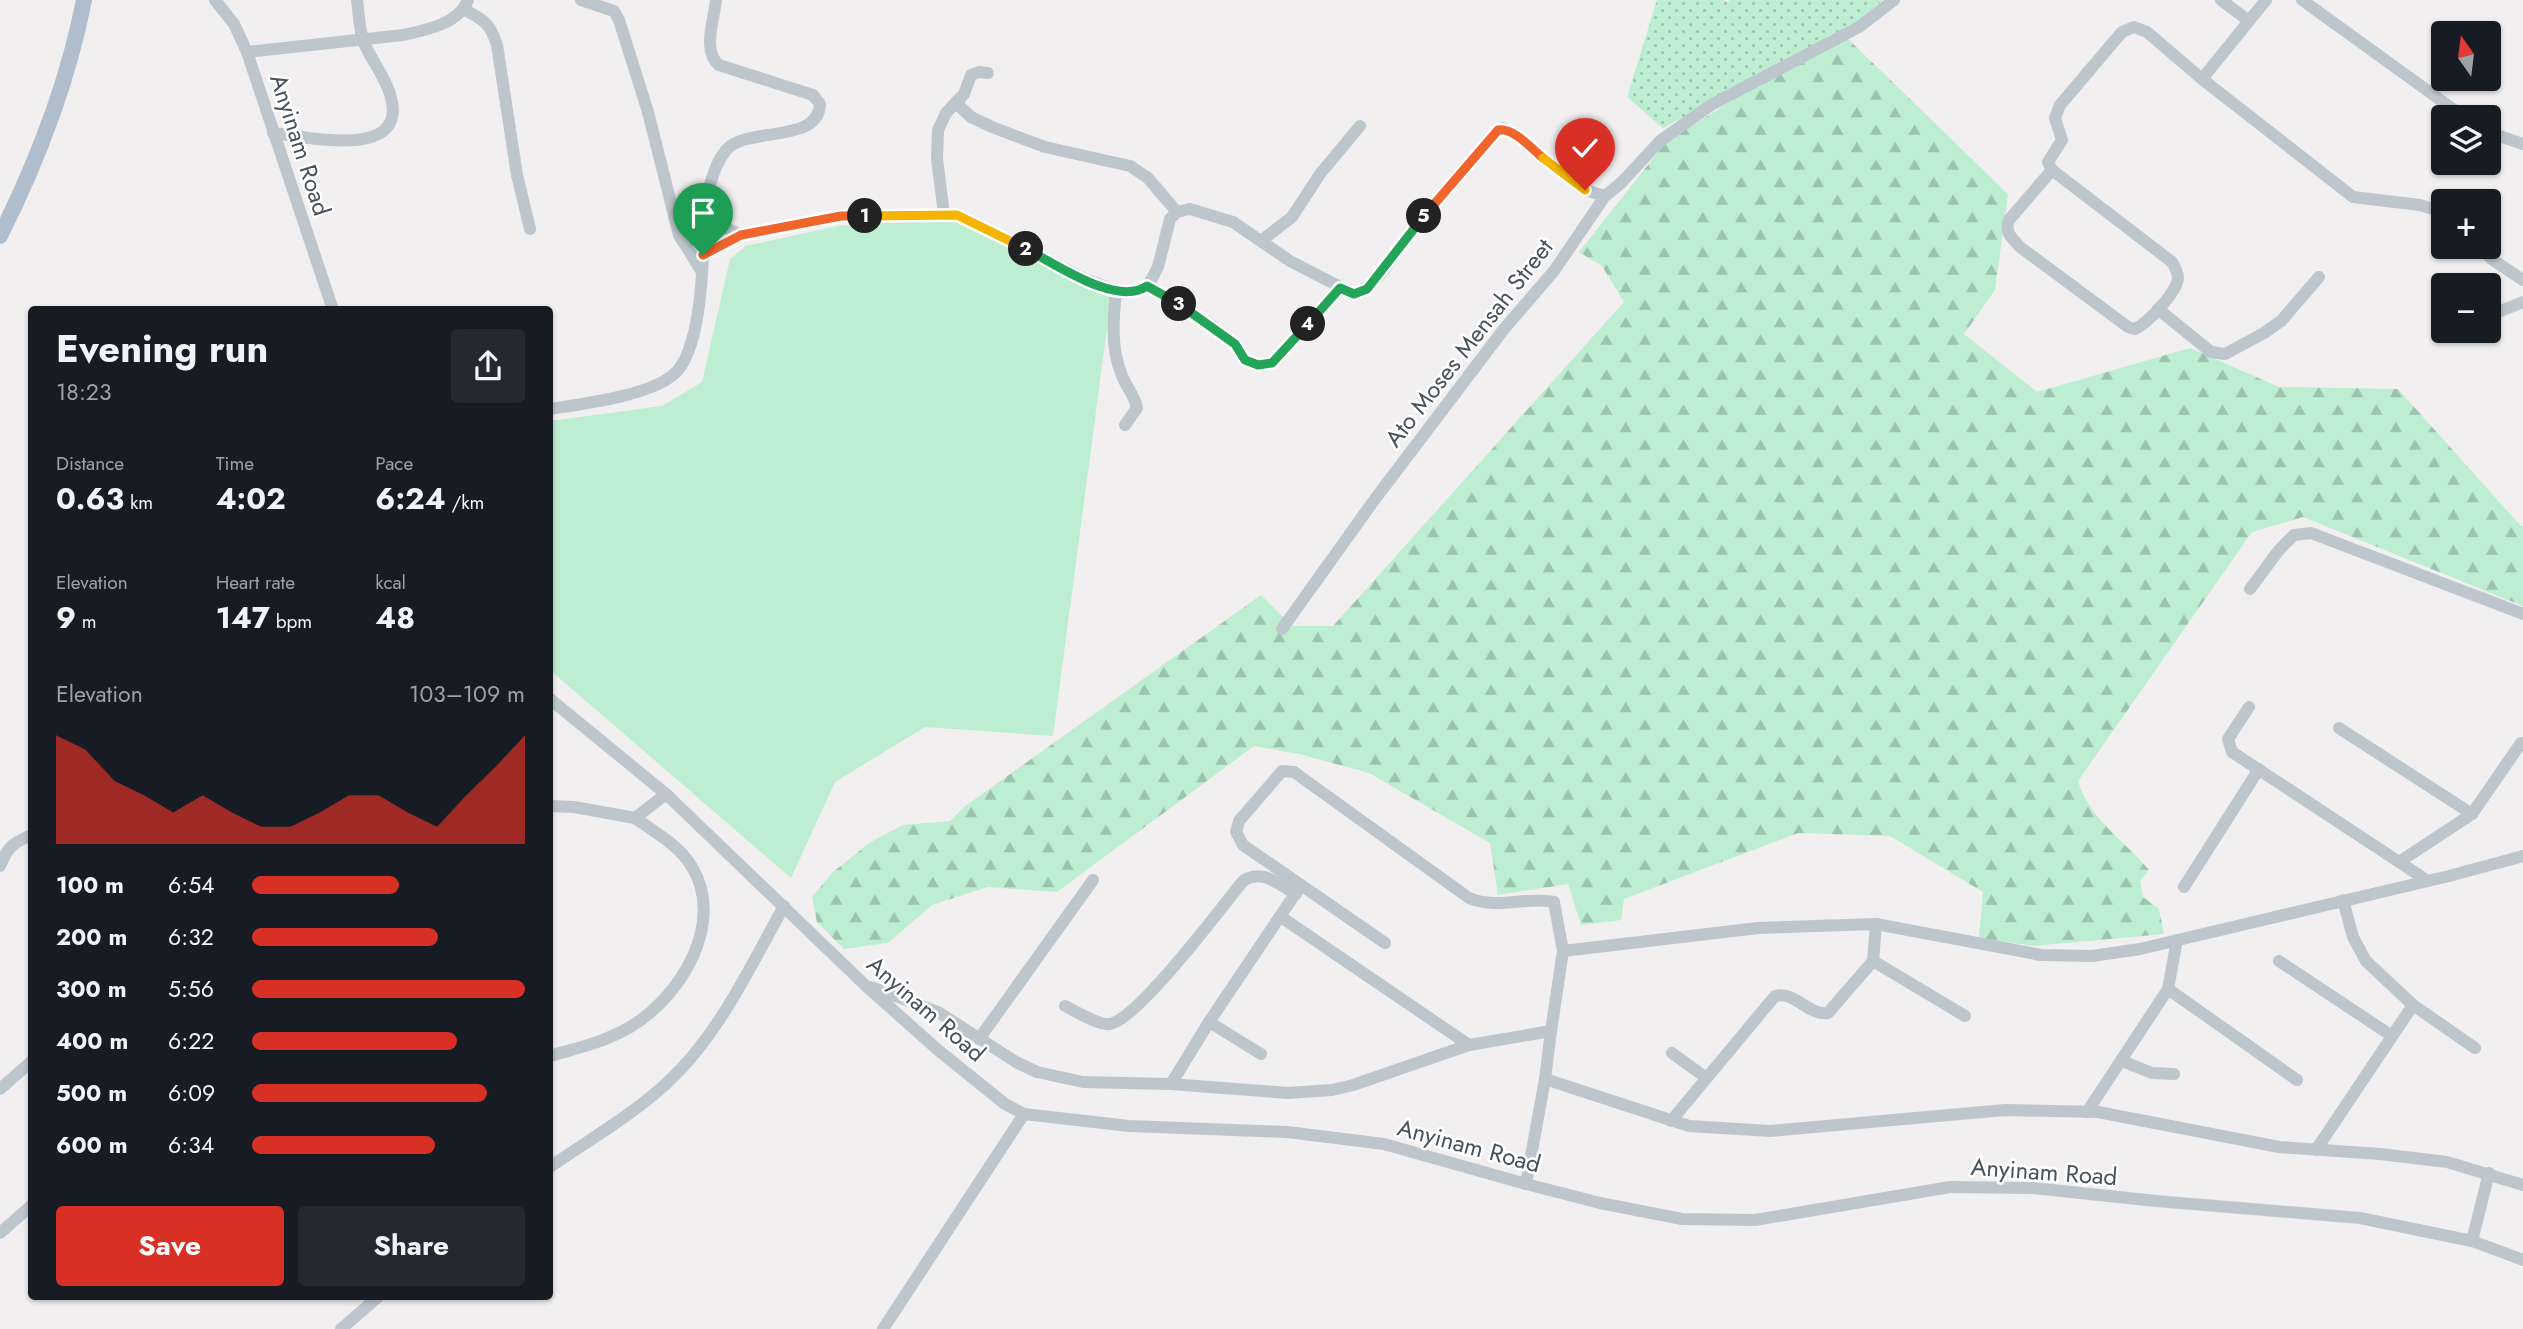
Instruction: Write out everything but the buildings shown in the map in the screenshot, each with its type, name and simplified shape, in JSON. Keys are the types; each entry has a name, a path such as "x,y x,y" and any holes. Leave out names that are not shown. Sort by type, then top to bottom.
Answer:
{"main road":[{"path":"0,236 46,132 74,43 84,0"}],"street":[{"name":"Anyinam Road","path":"215,0 234,24 247,52 332,306"},
{"path":"273,133 357,141 386,130 393,118 392,101 363,40 357,0"},
{"path":"581,0 614,11 619,20 648,112 679,235 702,272"},
{"path":"553,408 641,390 659,384 675,374 693,335 702,272 704,219 715,169 730,146 744,138 794,131 816,117 820,108 816,97 808,92 719,65 713,60 710,52 716,0"},
{"name":"Ato Moses Mensah Street","path":"1282,629 1375,499 1437,421 1504,329 1553,271 1605,196 1621,183 1660,141 1711,105 1858,27 1895,0"},
{"path":"2221,0 2249,21"},
{"path":"2202,79 2266,0"},
{"path":"2302,0 2447,105"},
{"path":"247,52 363,40 424,30 443,23 466,5 492,28 497,45 517,175 530,229"},
{"path":"2052,170 2009,220 2008,234 2020,247 2128,327 2136,330 2158,309 2178,280 2177,271 2172,262 2048,166 2049,158 2062,140 2055,118 2056,112 2122,32 2134,27 2147,32 2202,79 2353,197 2367,201 2384,199 2431,208"},
{"path":"944,214 938,175 937,136 942,120 966,90 971,75 988,72"},
{"path":"956,103 974,118 1045,147 1130,166 1147,178 1177,212"},
{"path":"1262,240 1292,217 1320,174 1360,126"},
{"path":"703,255 741,235 841,216 908,217 944,214 963,217 1087,281 1116,292 1133,292 1147,286 1158,267 1166,225 1177,212 1191,209 1233,222 1290,261 1354,294 1367,289 1412,230 1498,130 1503,128 1585,190 1605,196"},
{"path":"2501,136 2523,144"},
{"path":"704,219 741,235"},
{"path":"2492,259 2523,279"},
{"path":"2158,309 2211,352 2225,354 2264,334 2281,321 2319,277"},
{"path":"1147,286 1211,325 1235,344 1245,360 1266,366 1272,363 1340,288"},
{"path":"1116,292 1113,318 1117,360 1138,408 1125,425"},
{"path":"2501,311 2523,302"},
{"path":"2250,589 2279,550 2294,535 2311,533 2523,614"},
{"name":"Anyinam Road","path":"553,701 666,794 865,985 955,1064 1005,1104 1024,1114 1129,1126 1287,1132 1384,1144 1526,1184 1682,1219 1755,1220 1950,1187 2033,1188 2360,1218 2472,1241 2523,1260"},
{"path":"2249,707 2228,739 2232,752 2428,881"},
{"path":"2339,727 2472,814"},
{"path":"2399,862 2472,814 2521,743"},
{"path":"2184,887 2259,769"},
{"path":"1385,943 1299,889 1243,845 1236,832 1239,821 1277,774 1287,770 1305,780 1469,898 1482,903 1497,904 1554,902 1563,951 1545,1079 1526,1184"},
{"path":"635,818 666,794"},
{"path":"553,806 635,818 675,846 692,866 702,890 703,911 695,949 676,986 658,1006 632,1026 603,1041 553,1055"},
{"path":"0,866 5,852 15,842 28,837"},
{"path":"1563,951 1758,928 1876,924 2041,955 2092,956 2140,949 2523,856"},
{"path":"1065,1006 1104,1025 1120,1020 1158,984 1242,881 1262,874 1299,889"},
{"path":"979,1039 1093,880"},
{"path":"1171,1084 1209,1022 1299,889"},
{"path":"2343,901 2353,937 2366,961 2413,1005 2475,1048"},
{"path":"553,1165 641,1105 668,1082 693,1055 715,1027 785,906"},
{"path":"1281,917 1469,1045"},
{"path":"1671,1121 1775,996 1789,995 1818,1013 1828,1013 1873,961 1876,924"},
{"path":"2087,1112 2168,989 2177,940"},
{"path":"1873,961 1965,1016"},
{"path":"2279,961 2392,1036"},
{"path":"865,985 926,1006 1027,1067 1071,1080 1108,1083 1171,1084 1287,1093 1332,1090 1469,1045 1551,1031"},
{"path":"2168,989 2297,1080"},
{"path":"2316,1150 2413,1005"},
{"path":"1209,1022 1261,1054"},
{"path":"1672,1053 1705,1077"},
{"path":"2122,1061 2152,1073 2174,1074"},
{"path":"0,1089 28,1064"},
{"path":"1545,1079 1689,1126 1770,1131 2005,1110 2087,1112 2279,1147 2447,1162 2523,1185"},
{"path":"883,1329 1024,1114"},
{"path":"2472,1241 2489,1173"},
{"path":"0,1233 28,1208"},
{"path":"341,1329 375,1300"}],"green space":[{"path":"1657,0 1883,0 1858,21 1663,128 1627,97"},
{"path":"1847,38 2008,194 1995,290 1964,334 2037,392 2190,348 2279,387 2398,389 2523,526 2523,606 2303,517 2252,532 2078,781 2090,807 2149,870 2140,881 2143,897 2159,909 2164,934 2034,946 1979,938 1983,892 1890,836 1798,833 1624,899 1621,920 1581,925 1568,884 1498,895 1490,843 1369,773 1299,754 1254,746 1057,892 988,887 932,905 888,943 844,949 817,922 812,897 832,873 869,843 903,825 950,821 964,807 1261,595 1292,626 1333,626 1624,302 1602,266 1579,252 1666,142 1741,95"},
{"path":"955,218 1111,298 1053,736 925,727 835,782 791,878 553,673 553,421 662,406 702,382 730,259 746,246 838,226"}],"route":[{"path":"703,255 741,235 841,216 908,217 951,214 963,217 1087,281 1116,292 1140,290 1147,286 1211,325 1235,344 1245,360 1266,366 1272,363 1340,288 1354,294 1367,289 1377,279 1412,230 1498,130 1503,128 1515,135 1585,190"}]}
